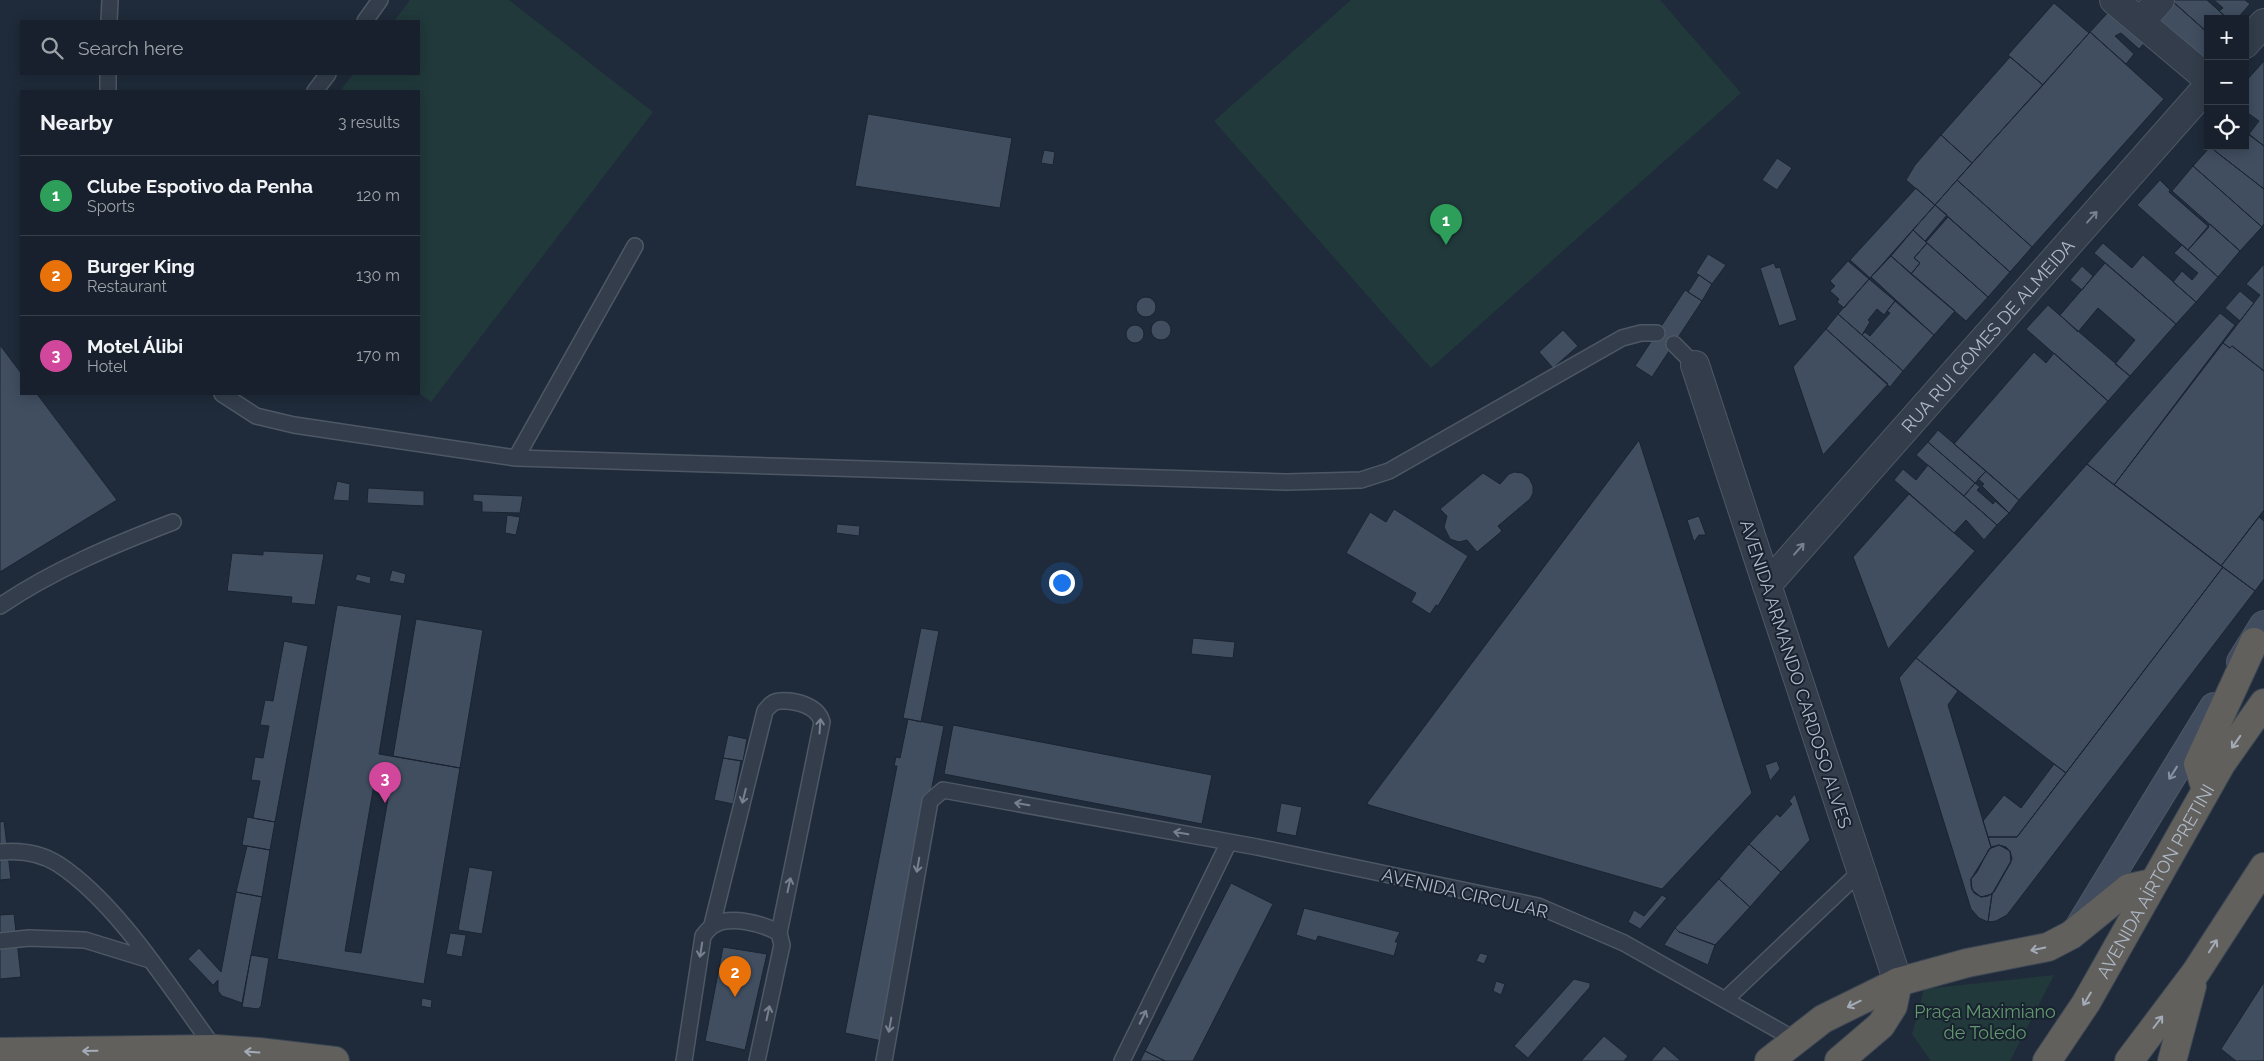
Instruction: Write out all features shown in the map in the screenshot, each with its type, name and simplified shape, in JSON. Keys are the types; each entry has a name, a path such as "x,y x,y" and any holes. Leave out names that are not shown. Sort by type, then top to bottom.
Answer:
{"highway":[{"path":"2206,790 2198,764 2259,634"},
{"name":"AVENIDA AÍRTON PRETINI","path":"2047,1061 2086,1003 2221,764 2264,703"},
{"path":"2129,1061 2196,972 2264,867"},
{"path":"1769,1061 1794,1039 1823,1019 1898,982 1967,963 2048,946 2070,935 2129,888 2153,883"},
{"path":"2172,1061 2196,972"},
{"path":"1839,1061 1880,1025 1894,1006 1898,982"},
{"path":"0,1052 214,1049 335,1061"}],"main road":[{"name":"AVENIDA AÍRTON PRETINI","path":"2080,926 2259,634"},
{"path":"2230,919 2264,886"}],"street":[{"path":"2114,0 2204,76"},
{"path":"2140,22 2160,0"},
{"path":"2249,40 2264,23"},
{"name":"RUA RUI GOMES DE ALMEIDA","path":"1767,585 2204,91"},
{"name":"AVENIDA ARMANDO CARDOSO ALVES","path":"1695,365 1898,982"}],"lane":[{"path":"110,0 110,20"},
{"path":"366,20 380,0"},
{"path":"108,75 108,90"},
{"path":"316,90 327,75"},
{"path":"516,458 635,246"},
{"path":"224,395 256,416 294,425 516,458 1276,482 1361,480 1389,472 1622,338 1641,333 1657,333"},
{"path":"1674,344 1695,365"},
{"path":"0,606 27,587 120,543 173,522"},
{"path":"684,1061 703,936 712,925 764,711 771,704 780,701 814,707 820,714 822,722 779,933 782,945 757,1061"},
{"name":"AVENIDA CIRCULAR","path":"884,1061 930,801 934,795 943,790 1258,846 1538,906 1624,943 1794,1039"},
{"path":"1122,1061 1230,842"},
{"path":"0,852 20,850 57,864 104,902 150,960 214,1049"},
{"path":"1725,1000 1861,871"},
{"path":"712,925 726,920 769,928 779,933"},
{"path":"0,941 29,938 85,940 150,960"}],"green space":[{"path":"410,0 509,0 653,112 431,402 420,394 420,90 341,90 352,75 420,75 420,20 395,20"},
{"path":"1351,0 1660,0 1741,93 1431,368 1214,121"},
{"name":"Praça Maximiano de Toledo","path":"2054,975 2010,1061 1931,1061 1912,1034 1924,989"}],"building":[{"path":"2171,0 2204,29 2204,56 2195,58 2151,19"},
{"path":"2171,0 2207,0 2224,15 2204,15 2204,29"},
{"path":"2214,0 2245,0 2250,4 2240,15 2224,15 2219,11 2223,8"},
{"path":"2054,3 2089,33 2043,85 2008,55"},
{"path":"2112,8 2148,39 2139,49 2121,33 2115,36 2134,54 2126,64 2090,32"},
{"path":"2090,32 2164,99 2032,247 1957,180"},
{"path":"2010,57 2043,85 1972,163 1941,135"},
{"path":"2264,61 2264,146 2249,134 2259,121 2249,114 2249,78"},
{"path":"868,114 1012,138 1000,208 855,186"},
{"path":"1941,135 1972,163 1935,205 1906,180 1915,165"},
{"path":"2249,135 2264,146 2264,189 2214,150 2249,150"},
{"path":"1044,150 1055,152 1053,165 1041,163"},
{"path":"2207,150 2214,150 2264,189 2264,224 2262,227 2193,166"},
{"path":"1777,158 1792,168 1777,190 1762,180"},
{"path":"2193,166 2262,227 2240,251 2172,191"},
{"path":"1957,180 2032,247 2010,272 1935,205"},
{"path":"2160,180 2170,190 2169,192 2209,227 2188,250 2137,205"},
{"path":"1916,188 1935,205 1870,278 1850,260"},
{"path":"1935,205 1947,215 1925,241 1913,230"},
{"path":"1948,217 2010,272 1988,297 1926,242"},
{"path":"2210,224 2240,251 2218,277 2188,250"},
{"path":"1913,230 1927,243 1914,258 1920,263 1911,274 1891,256"},
{"path":"1927,243 1988,297 1966,321 1911,274 1920,263 1914,258"},
{"path":"2103,243 2132,268 2143,255 2196,302 2176,324 2094,253"},
{"path":"2182,245 2218,277 2196,302 2173,282 2182,271 2192,280 2198,273 2174,253"},
{"path":"1708,254 1726,265 1712,284 1696,273"},
{"path":"1891,256 1955,311 1934,335 1871,277"},
{"path":"1848,261 1869,279 1844,308 1837,302 1839,299 1830,291 1835,286 1830,281"},
{"path":"1774,263 1776,268 1780,267 1797,320 1779,326 1760,268"},
{"path":"2105,263 2176,324 2130,376 2115,364 2135,340 2098,308 2078,332 2060,315"},
{"path":"2264,264 2264,371 2232,346 2230,348 2223,343 2260,295 2246,284"},
{"path":"2082,266 2093,276 2082,290 2070,280"},
{"path":"1699,275 1712,284 1702,301 1688,292"},
{"path":"1869,279 1895,301 1884,315 1877,309 1868,320 1870,322 1862,335 1838,314"},
{"path":"1685,290 1702,301 1652,377 1635,366"},
{"path":"2240,291 2254,303 2240,321 2225,308"},
{"path":"1142,297 1150,297 1156,303 1156,311 1150,317 1142,317 1136,311 1136,303"},
{"path":"1895,301 1934,335 1903,371 1862,335 1865,332 1870,336 1890,313 1887,311"},
{"path":"2048,305 2130,376 2108,401 2026,329"},
{"path":"2220,313 2235,325 2114,485 2087,464"},
{"path":"1838,314 1903,371 1890,387 1826,329"},
{"path":"1157,320 1165,320 1171,326 1171,334 1165,340 1157,340 1151,334 1151,326"},
{"path":"1131,325 1139,325 1144,330 1142,341 1131,343 1126,338 1126,330"},
{"path":"1826,329 1888,384 1823,455 1793,367"},
{"path":"1563,330 1578,346 1553,368 1539,352"},
{"path":"2223,343 2230,348 2232,346 2264,371 2264,510 2221,566 2114,485"},
{"path":"0,345 20,372 20,395 38,395 117,500 0,572"},
{"path":"2034,352 2046,363 2054,353 2108,401 2019,500 1954,444"},
{"path":"1938,430 1986,471 1975,483 1928,442"},
{"path":"1639,440 1752,793 1662,889 1369,805 1367,803"},
{"path":"1928,442 1975,483 1964,496 1916,455"},
{"path":"2087,464 2223,567 2066,773 1916,658"},
{"path":"1928,465 1997,525 1984,540 1966,520 1954,533 1894,480 1903,469 1916,480"},
{"path":"1986,471 2019,500 2009,513 1982,486 1984,484 1978,479"},
{"path":"1514,472 1522,473 1529,478 1533,486 1533,493 1530,499 1498,526 1502,531 1477,552 1467,540 1459,542 1450,539 1444,527 1447,516 1440,509 1483,473 1500,484 1509,474"},
{"path":"337,481 350,484 349,501 333,500"},
{"path":"1975,483 1980,487 1977,490 1993,504 1995,501 2009,513 1997,525 1964,496"},
{"path":"368,488 424,491 424,506 367,503"},
{"path":"473,494 523,496 520,513 482,512 482,502 473,501"},
{"path":"1909,494 1975,551 1888,649 1853,557"},
{"path":"1394,509 1468,556 1438,606 1436,605 1430,614 1411,602 1416,593 1346,553 1370,512 1386,522"},
{"path":"507,515 520,517 516,535 505,533"},
{"path":"1699,516 1706,535 1699,535 1694,542 1687,520"},
{"path":"2259,517 2264,521 2264,579 2255,591 2221,566"},
{"path":"837,524 860,526 859,536 836,533"},
{"path":"263,551 324,554 315,605 291,603 292,597 227,591 232,553 263,555"},
{"path":"2223,567 2255,591 2007,915 1996,921 1988,922 1992,894 2012,859 2010,851 2006,847 1999,845 1991,847 1988,837 2017,837"},
{"path":"392,570 406,574 404,584 389,581"},
{"path":"357,574 371,577 370,584 355,580"},
{"path":"337,605 402,615 379,754 460,768 424,984 277,959","holes":["375,779 391,782 361,953 345,951"]},
{"path":"416,619 483,630 460,768 393,756"},
{"path":"921,628 939,631 921,722 903,718"},
{"path":"1193,638 1235,642 1233,658 1191,654"},
{"path":"284,641 308,646 275,822 253,818 260,781 251,780 255,757 263,758 269,726 260,725 265,700 273,701"},
{"path":"1916,658 1958,691 1948,705 1991,847 1971,879 1974,893 1981,897 1992,894 1988,922 1979,918 1971,909 1899,678"},
{"path":"908,719 944,726 882,1041 845,1033 897,766 894,766 896,757 900,758"},
{"path":"953,725 1212,775 1202,824 944,774"},
{"path":"728,735 747,739 743,761 723,758"},
{"path":"723,758 741,761 733,804 714,800"},
{"path":"1777,761 1780,769 1770,781 1765,765"},
{"path":"2054,764 2066,773 2017,837 1988,837 1983,821 2004,795 2021,808"},
{"path":"1795,794 1810,840 1781,872 1749,844 1777,814 1780,817 1792,804 1789,801"},
{"path":"1281,803 1302,807 1296,836 1276,832"},
{"path":"247,817 275,822 270,850 242,845"},
{"path":"4,821 11,879 0,880 0,822"},
{"path":"1749,844 1781,872 1750,907 1719,879"},
{"path":"1999,845 2010,851 2011,862 1994,892 1988,896 1981,897 1972,890 1971,879 1977,872 1989,849"},
{"path":"247,846 270,850 262,897 236,892"},
{"path":"469,867 493,871 482,934 458,930"},
{"path":"1719,879 1750,907 1715,945 1679,932 1675,928"},
{"path":"1231,883 1273,904 1193,1061 1165,1061 1145,1051"},
{"path":"236,892 262,897 242,1003 222,996 218,991 218,980 213,985 188,959 199,948 221,972"},
{"path":"1662,895 1667,898 1640,929 1628,922 1634,910 1644,916"},
{"path":"1304,908 1400,932 1395,942 1398,942 1394,956 1318,936 1316,941 1296,935"},
{"path":"14,914 21,977 0,979 0,915"},
{"path":"1675,928 1679,932 1715,945 1708,965 1664,945"},
{"path":"450,933 466,935 462,957 446,954"},
{"path":"723,947 767,954 745,1050 705,1041"},
{"path":"1480,953 1488,955 1484,964 1476,961"},
{"path":"251,955 269,958 261,1006 258,1009 242,1007"},
{"path":"1574,979 1590,983 1590,987 1528,1058 1514,1046"},
{"path":"1496,981 1505,984 1501,995 1493,991"},
{"path":"2264,982 2264,1061 2236,1061 2221,1049"},
{"path":"422,998 432,1000 431,1008 421,1006"},
{"path":"1604,1036 1628,1056 1624,1061 1581,1061"},
{"path":"1664,1046 1681,1061 1651,1061"},
{"path":"1145,1051 1165,1061 1140,1061"}],"place":[{"name":"Clube Espotivo da Penha","path":"1446,245"},
{"name":"Motel Álibi","path":"385,803"},
{"name":"Burger King","path":"735,997"}]}
